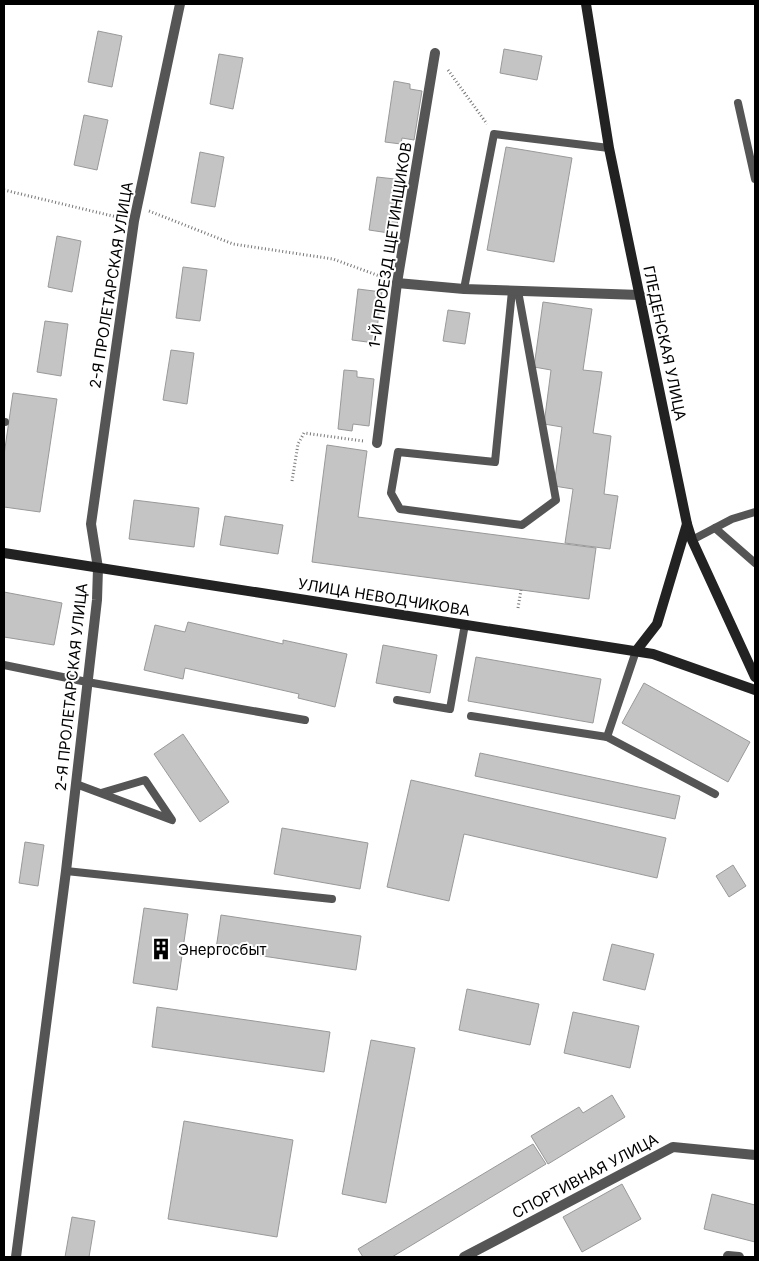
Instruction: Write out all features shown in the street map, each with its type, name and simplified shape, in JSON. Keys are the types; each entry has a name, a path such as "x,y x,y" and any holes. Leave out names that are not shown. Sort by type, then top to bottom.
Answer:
{"main road":[{"name":"ГЛЕДЕНСКАЯ УЛИЦА","path":"586,4 609,148 687,524 692,540 755,677"},
{"path":"636,652 657,624 687,524"},
{"name":"УЛИЦА НЕВОДЧИКОВА","path":"4,553 653,654 755,690"}],"street":[{"name":"2-Я ПРОЛЕТАРСКАЯ УЛИЦА","path":"16,1257 66,871 97,600 98,568 91,524 134,221 180,4"},
{"name":"1-Й ПРОЕЗД ЩЕТИНЩИКОВ","path":"377,443 398,283 435,53"},
{"path":"398,283 464,289 640,295"},
{"name":"СПОРТИВНАЯ УЛИЦА","path":"464,1257 673,1147 755,1155"},
{"path":"728,1257 739,1257"}],"lane":[{"path":"738,103 755,179"},
{"path":"464,289 494,134 609,148"},
{"path":"515,291 556,500 522,525 400,509 392,493 398,452 495,462 515,291"},
{"path":"692,540 732,519 755,512"},
{"path":"715,528 755,563"},
{"path":"397,700 450,709 464,624"},
{"path":"607,737 636,652"},
{"path":"4,665 88,682 305,720"},
{"path":"471,716 607,737 715,794"},
{"path":"76,784 172,820 145,780 101,793"},
{"path":"66,871 332,899"}],"path":[{"path":"435,53 494,134"},
{"path":"4,190 134,221"},
{"path":"137,206 233,244 334,259 398,283"},
{"path":"292,481 298,444 304,433 377,443"},
{"path":"518,608 521,590"}],"building":[{"path":"98,31 122,36 112,87 88,82"},
{"path":"504,49 542,56 537,80 500,73"},
{"path":"219,54 243,58 233,109 210,104"},
{"path":"394,81 410,84 410,89 422,91 414,140 402,138 401,144 385,142"},
{"path":"84,115 108,120 97,170 74,165"},
{"path":"506,147 572,158 554,262 487,250"},
{"path":"200,152 224,157 215,207 191,203"},
{"path":"377,177 404,180 397,225 390,224 389,233 369,230"},
{"path":"57,236 81,241 72,292 48,287"},
{"path":"183,267 207,270 200,321 176,318"},
{"path":"358,289 382,292 375,343 352,340"},
{"path":"543,302 592,309 583,370 602,372 593,433 611,436 604,494 618,496 610,549 565,543 573,489 554,486 562,427 544,424 551,370 534,367"},
{"path":"448,310 470,313 465,344 443,341"},
{"path":"45,321 68,324 61,376 37,372"},
{"path":"171,350 194,353 187,404 163,400"},
{"path":"344,370 357,371 357,377 374,379 369,426 353,424 352,431 338,429"},
{"path":"13,393 57,399 40,512 4,507 4,455"},
{"path":"327,445 367,451 358,517 596,548 589,599 312,562"},
{"path":"134,500 199,508 194,547 129,539"},
{"path":"225,516 283,525 278,554 220,545"},
{"path":"4,592 62,603 54,645 4,637"},
{"path":"188,622 283,644 283,640 347,654 335,707 298,698 299,694 185,668 183,679 144,670 155,625 185,632"},
{"path":"383,645 437,655 430,693 376,683"},
{"path":"476,657 601,679 593,723 468,701"},
{"path":"644,683 750,742 728,782 622,723"},
{"path":"183,734 229,802 200,822 154,754"},
{"path":"480,753 680,796 675,819 475,776"},
{"path":"411,780 666,838 657,878 464,834 449,901 387,887"},
{"path":"282,828 368,843 360,889 274,874"},
{"path":"25,842 44,845 38,886 19,883"},
{"path":"733,865 746,886 729,897 716,876"},
{"name":"Энергосбыт","path":"144,908 188,914 177,990 133,983"},
{"path":"221,915 361,936 356,970 216,949"},
{"path":"612,944 654,954 645,990 603,980"},
{"path":"467,989 539,1004 530,1045 459,1030"},
{"path":"157,1007 330,1032 324,1072 152,1047"},
{"path":"573,1012 639,1026 630,1068 564,1053"},
{"path":"371,1040 415,1048 386,1203 342,1194"},
{"path":"612,1095 625,1117 548,1164 531,1136 579,1107 583,1113"},
{"path":"184,1121 293,1140 277,1237 168,1219"},
{"path":"533,1144 546,1164 392,1257 363,1257 358,1249"},
{"path":"622,1184 641,1219 582,1252 563,1217"},
{"path":"712,1194 755,1205 755,1242 704,1229"},
{"path":"72,1217 95,1221 89,1257 65,1257"}],"place":[{"name":"Энергосбыт","path":"161,949"}]}
